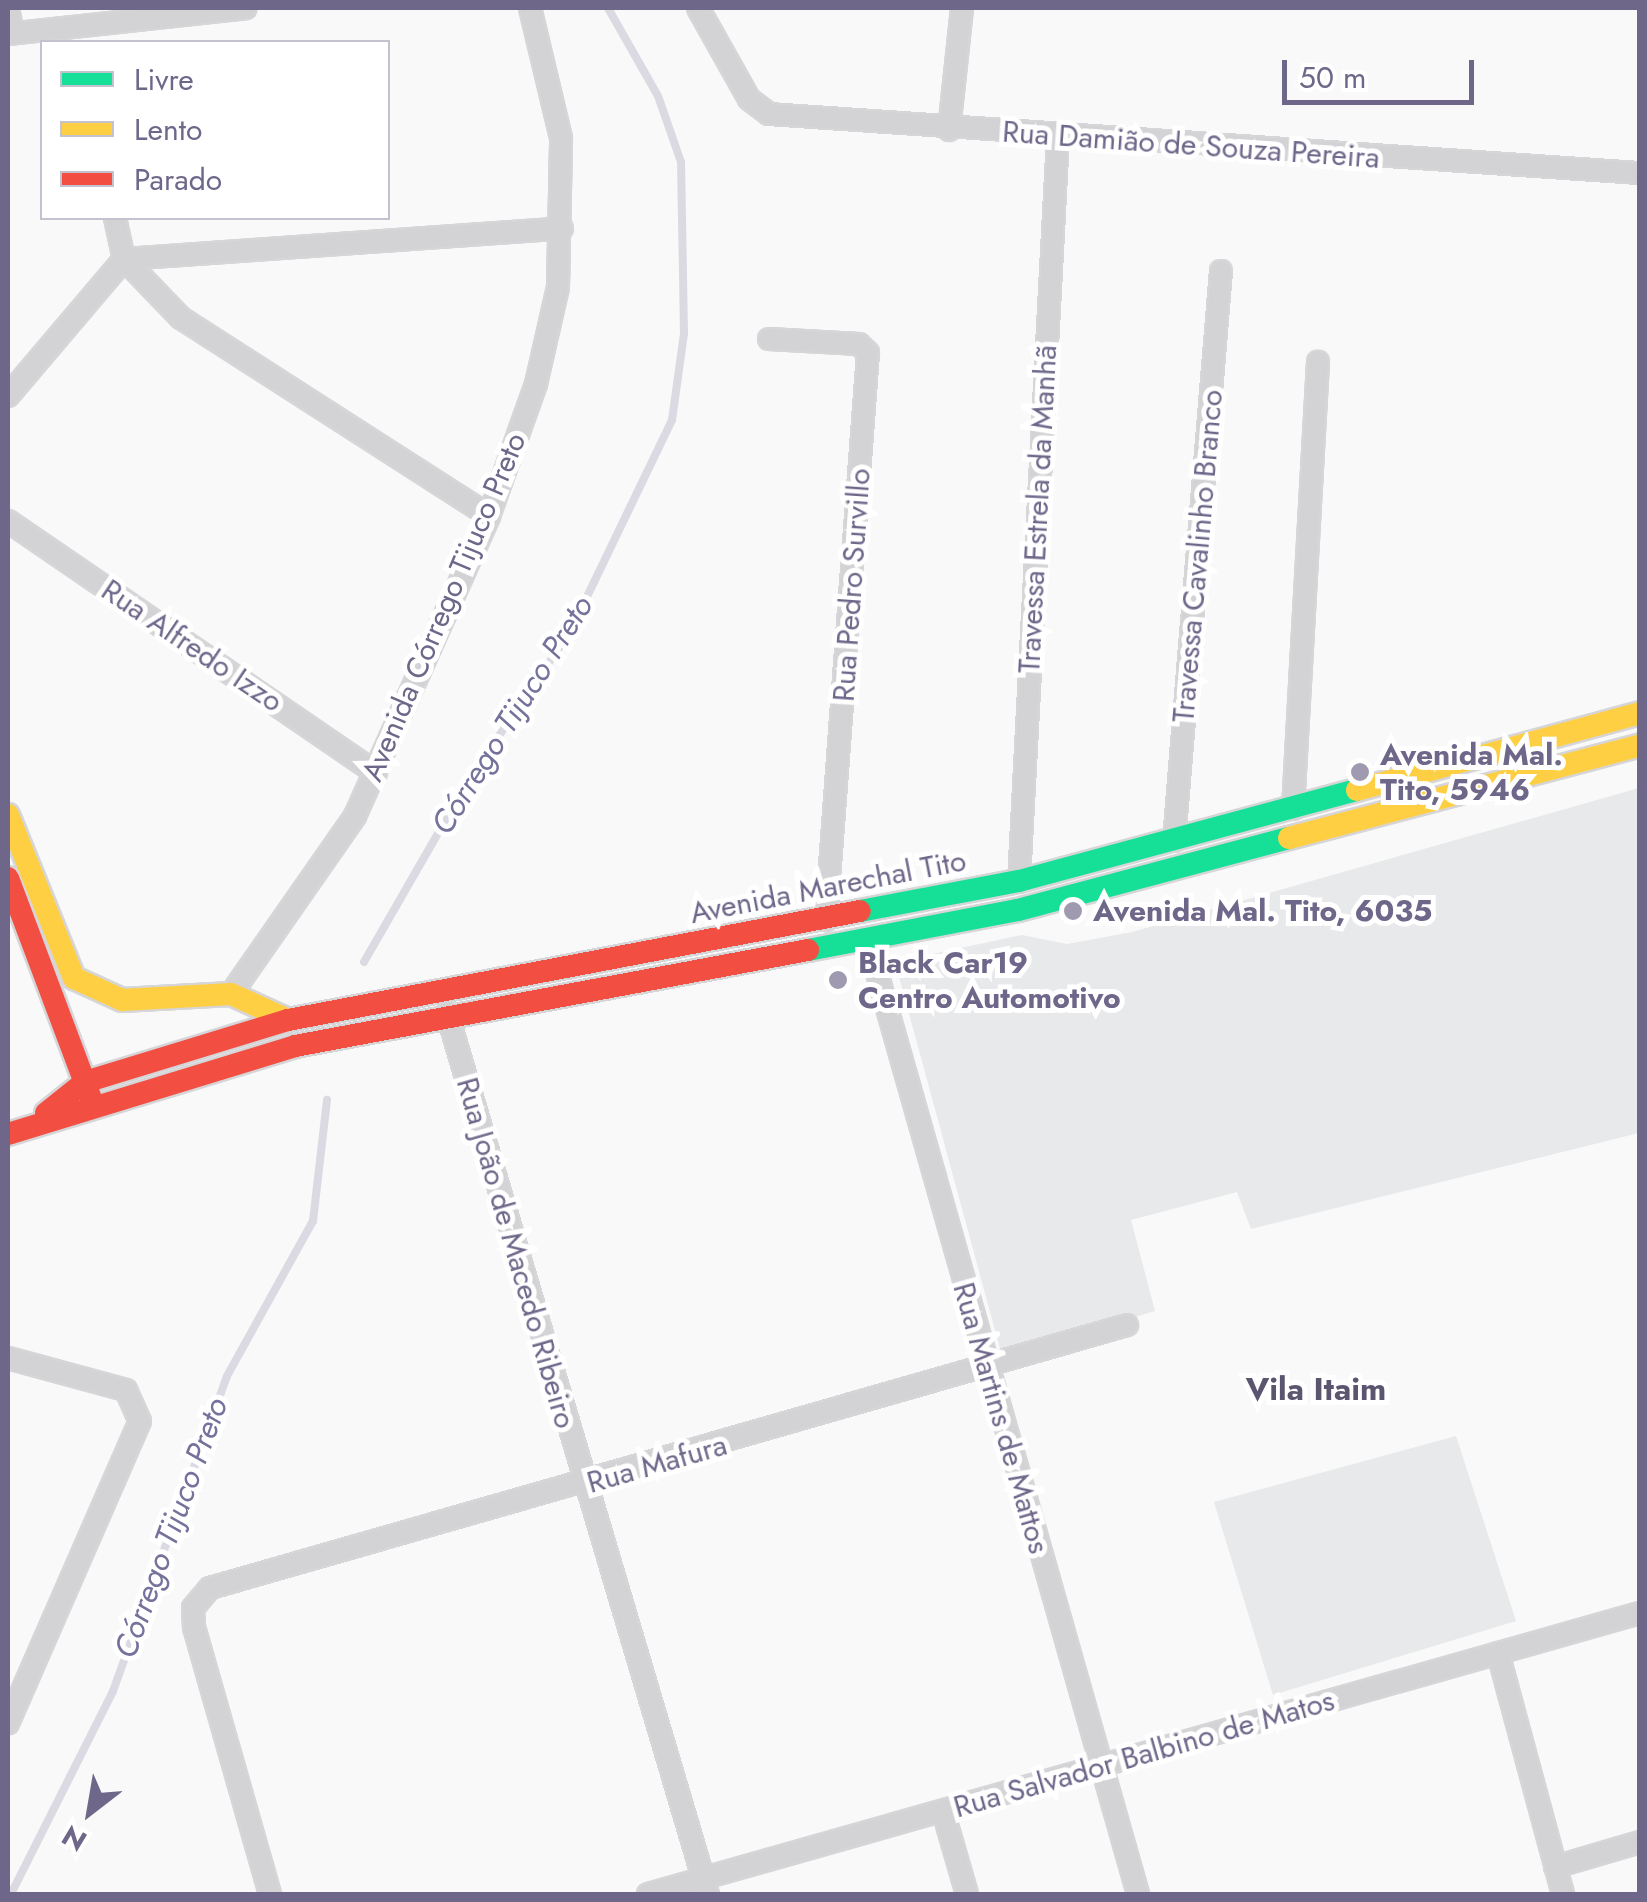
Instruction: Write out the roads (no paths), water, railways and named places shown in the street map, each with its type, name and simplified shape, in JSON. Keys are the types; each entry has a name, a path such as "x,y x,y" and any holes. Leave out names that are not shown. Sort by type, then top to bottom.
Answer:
{"main road":[{"name":"Avenida Marechal Tito","path":"34,1122 85,1082 288,1020 1018,881 1640,713"},
{"name":"Avenida Marechal Tito","path":"8,1134 34,1122 295,1046 446,1013 868,941 1069,898 1640,745"},
{"path":"8,815 60,962 104,995 154,1002 231,994 288,1020"},
{"path":"8,878 94,1107"},
{"path":"76,1054 104,995"}],"street":[{"path":"8,8 10,34 75,36 246,8"},
{"name":"Avenida Córrego Tijuco Preto","path":"231,994 317,879 376,773 489,516 536,384 562,228 561,138 530,8"},
{"name":"Rua Damião de Souza Pereira","path":"698,8 749,100 769,114 948,130 1640,173"},
{"path":"948,130 962,8"},
{"name":"Travessa Estrela da Manhã","path":"1018,881 1058,137"},
{"path":"115,220 124,259 181,318 489,516"},
{"path":"8,396 124,259 562,228"},
{"name":"Travessa Cavalinho Branco","path":"1174,841 1222,271"},
{"name":"Rua Pedro Survillo","path":"769,339 859,344 868,354 826,920"},
{"path":"1293,809 1318,362"},
{"name":"Rua Alfredo Izzo","path":"8,521 376,773"},
{"name":"Rua Martins de Mattos","path":"868,941 1138,1894"},
{"name":"Rua João de Macedo Ribeiro","path":"446,1013 706,1887"},
{"name":"Rua Mafura","path":"270,1894 193,1608 210,1588 584,1486 1127,1325"},
{"path":"8,1358 116,1386 140,1411 110,1501 8,1723"},
{"name":"Rua Salvador Balbino de Matos","path":"648,1894 706,1887 943,1811 1640,1612"},
{"path":"1498,1653 1563,1894"},
{"path":"943,1811 967,1894"},
{"path":"1555,1867 1640,1842"}],"waterway":[{"name":"Córrego Tijuco Preto","path":"364,962 470,778 570,632 672,420 684,333 681,162 658,96 608,8"},
{"name":"Córrego Tijuco Preto","path":"11,1894 113,1691 227,1376 313,1221 327,1100"}],"place":[{"name":"Avenida Mal. Tito, 5946","path":"1360,772"},
{"name":"Avenida Mal. Tito, 6035","path":"1073,911"},
{"name":"Black Car19 Centro Automotivo","path":"838,980"}],"district":[{"name":"Vila Itaim","path":"1316,1389"}]}
